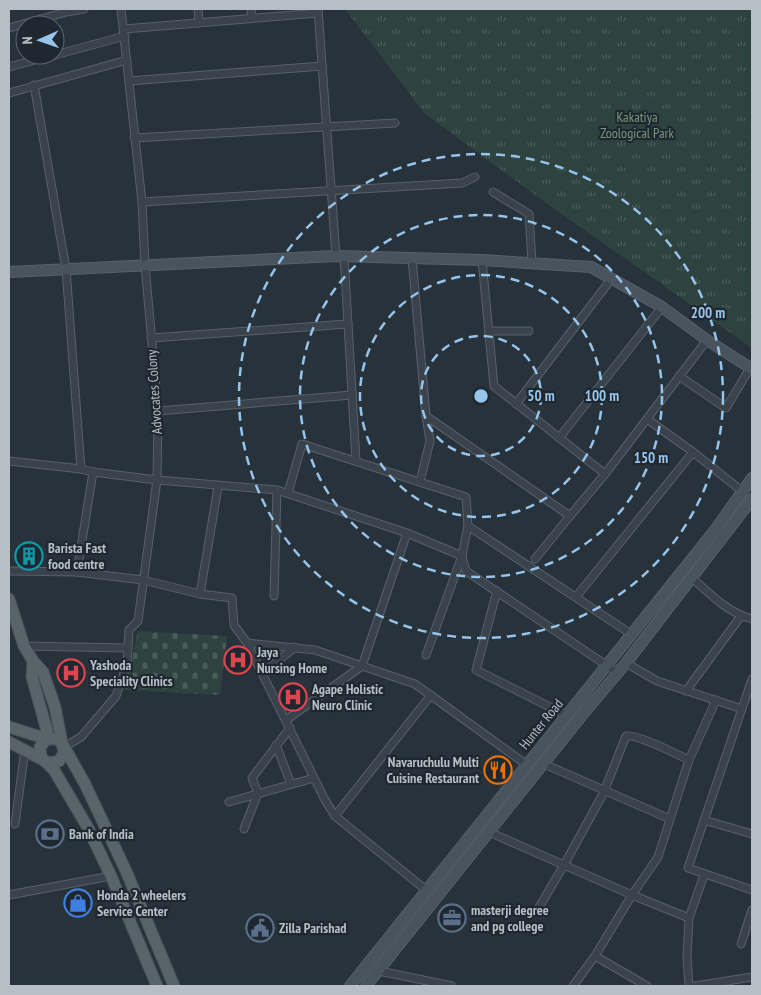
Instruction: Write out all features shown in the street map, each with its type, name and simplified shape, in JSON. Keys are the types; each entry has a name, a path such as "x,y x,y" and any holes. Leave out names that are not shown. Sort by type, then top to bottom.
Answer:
{"main road":[{"path":"9,272 340,256 482,260 591,267 662,307 706,340 751,368"},
{"name":"Hunter Road","path":"366,986 579,718 626,663 752,478"},
{"name":"Hunter Road","path":"350,986 632,634 684,580 752,499"},
{"path":"9,599 24,646 32,661 43,672 55,707 64,752 59,761 54,763 44,761 41,757 40,747 47,739 47,726 32,677 32,661"},
{"path":"9,727 47,739 58,740 64,747 85,784 126,871 174,986"},
{"path":"9,742 25,749 54,770 74,802 111,876 155,985"}],"street":[{"path":"9,28 66,12 84,9"},
{"name":"Advocates Colony","path":"64,747 81,737 116,696 127,665 129,630 138,621 157,480 158,411 145,265 142,202 121,9"},
{"path":"198,9 199,23"},
{"path":"251,9 252,18"},
{"path":"65,52 124,33 318,11 331,192 348,324 356,461"},
{"path":"9,93 127,60"},
{"path":"129,81 322,66"},
{"path":"34,85 66,269 81,469"},
{"path":"134,138 395,123"},
{"path":"142,202 462,183 475,177"},
{"path":"493,192 529,214 532,263"},
{"path":"412,258 426,416 430,441 420,482"},
{"path":"482,260 494,386 605,474"},
{"path":"516,404 612,278"},
{"path":"560,438 662,307"},
{"path":"151,338 348,324"},
{"path":"489,331 529,331"},
{"path":"536,559 605,474 706,340"},
{"path":"679,376 726,408 751,368"},
{"path":"158,411 352,395"},
{"path":"426,416 570,516"},
{"path":"647,418 743,492"},
{"path":"288,493 302,444 466,497 468,526 462,556 426,655"},
{"path":"576,597 693,452"},
{"path":"9,461 218,487 277,490 407,533 462,556"},
{"path":"77,572 93,472"},
{"path":"200,594 218,487"},
{"path":"274,596 277,490"},
{"path":"468,526 632,634"},
{"path":"286,720 362,666 407,533"},
{"path":"462,556 466,571 618,673"},
{"path":"9,571 77,572 143,580 200,594 232,598 234,625 247,643 263,673 325,800 336,816 426,890"},
{"path":"684,580 714,597 741,616 752,619"},
{"path":"497,591 476,670 566,715"},
{"path":"686,691 741,616"},
{"path":"247,643 315,650 415,684 527,764"},
{"path":"24,646 128,648"},
{"path":"263,673 294,647"},
{"path":"626,663 657,681 742,709"},
{"path":"752,683 688,868 752,890"},
{"path":"336,816 431,695"},
{"path":"573,986 595,956 632,895 658,857 689,760 716,700"},
{"path":"244,830 258,793 252,778 290,728"},
{"path":"538,909 604,790 626,736 629,735 649,742 689,760"},
{"path":"276,745 291,784"},
{"path":"15,824 25,749"},
{"path":"544,764 670,819"},
{"path":"229,802 314,778"},
{"path":"704,820 752,834"},
{"path":"489,832 689,918"},
{"path":"689,986 687,957 689,918 704,875"},
{"path":"9,896 111,876"},
{"path":"741,944 752,910"},
{"path":"595,956 647,986"},
{"path":"379,971 452,986"},
{"path":"695,986 752,977"}],"green space":[{"name":"Kakatiya Zoological Park","path":"345,9 752,9 752,348 546,203 425,114"},
{"path":"138,631 227,636 220,695 125,690"}],"place":[{"name":"Barista Fast food centre","path":"29,556"},
{"name":"Jaya Nursing Home","path":"238,660"},
{"name":"Yashoda Speciality Clinics","path":"71,673"},
{"name":"Agape Holistic Neuro Clinic","path":"293,697"},
{"name":"Navaruchulu Multi Cuisine Restaurant","path":"498,770"},
{"name":"Bank of India","path":"50,834"},
{"name":"Honda 2 wheelers Service Center","path":"78,903"},
{"name":"masterji degree and pg college","path":"452,918"},
{"name":"Zilla Parishad","path":"260,928"}]}
